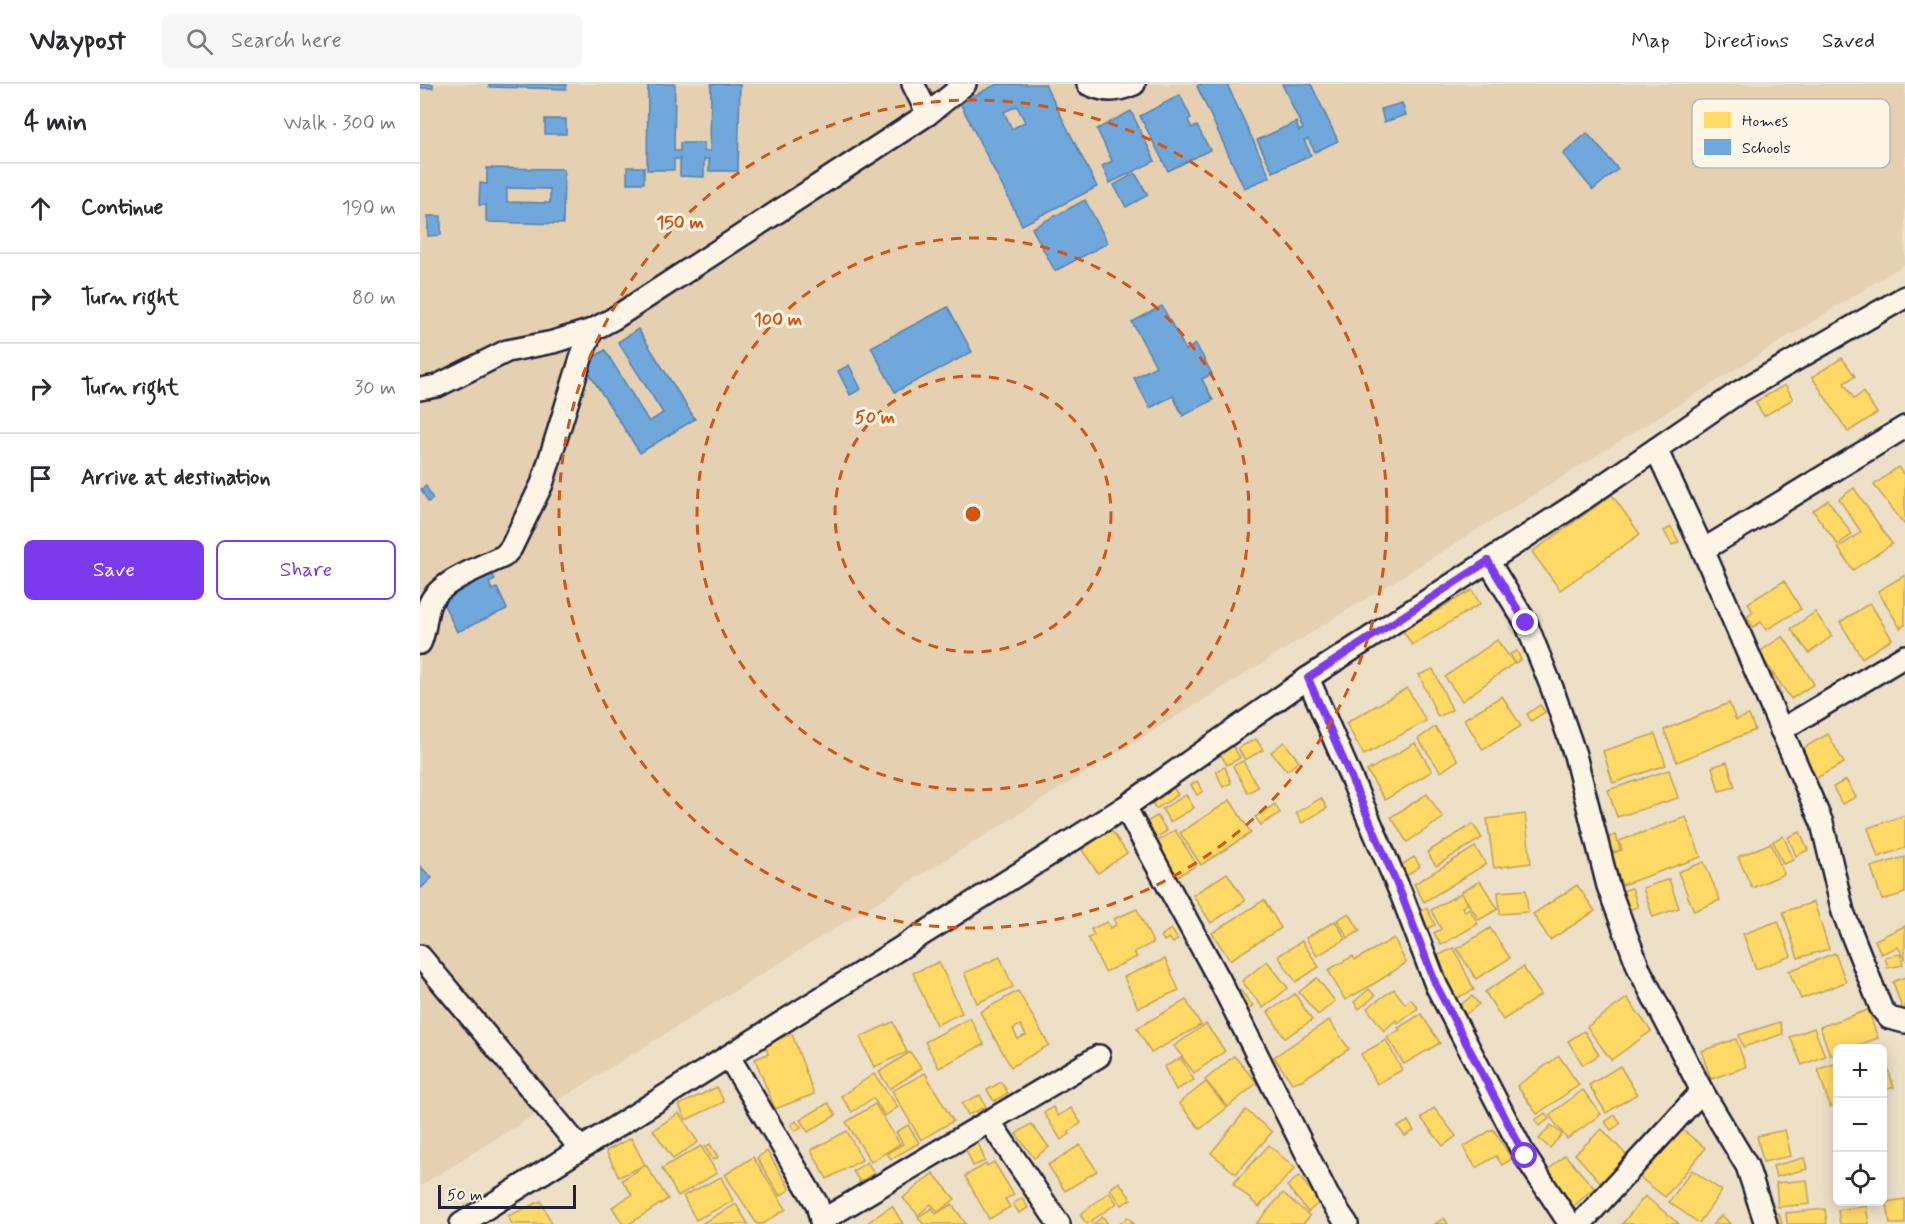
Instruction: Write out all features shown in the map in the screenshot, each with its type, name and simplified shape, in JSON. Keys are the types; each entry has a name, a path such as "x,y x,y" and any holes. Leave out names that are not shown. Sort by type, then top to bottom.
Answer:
{"street":[{"path":"913,84 928,114"},
{"path":"420,389 437,386 507,351 553,342 592,330 623,313 928,114 965,84"},
{"path":"1088,84 1103,91 1123,89 1134,84"},
{"path":"461,1224 1125,807 1308,678 1573,506 1739,392 1905,297"},
{"path":"420,643 425,633 430,603 441,587 504,556 511,548 542,484 592,330"},
{"path":"1703,550 1905,427"},
{"path":"1656,449 1703,550 1822,823 1843,912 1881,1008 1889,1018 1905,1022"},
{"path":"1488,561 1526,623 1552,688 1575,755 1608,886 1639,969 1702,1091 1748,1166 1766,1224"},
{"path":"1781,730 1905,656"},
{"path":"1308,678 1402,896 1436,985 1525,1156 1570,1224"},
{"path":"1125,807 1220,981 1328,1196 1347,1224"},
{"path":"420,956 581,1149"},
{"path":"729,1057 818,1204 822,1222 1099,1056"},
{"path":"1580,1224 1702,1091"},
{"path":"989,1121 1059,1224"}],"shaded area":[{"path":"420,84 1905,84 1905,264 420,1186"}],"building: Homes":[{"path":"1842,358 1855,376 1844,383 1854,399 1863,392 1877,413 1848,432 1812,377"},
{"path":"1785,385 1793,399 1764,416 1755,402"},
{"path":"1898,467 1905,476 1905,525 1874,485"},
{"path":"1854,488 1892,544 1853,570 1838,548 1861,532 1839,499"},
{"path":"1612,495 1640,534 1560,590 1532,552"},
{"path":"1828,500 1852,534 1838,545 1813,511"},
{"path":"1671,527 1679,542 1672,545 1664,531"},
{"path":"1905,575 1905,625 1900,628 1878,591"},
{"path":"1784,581 1801,609 1766,630 1761,622 1753,627 1747,617 1753,612 1748,603"},
{"path":"1472,590 1480,604 1412,645 1403,631 1411,626 1409,622 1415,618 1417,622"},
{"path":"1870,603 1892,639 1862,658 1840,622"},
{"path":"1815,612 1832,636 1809,653 1791,629"},
{"path":"1783,636 1814,684 1791,699 1764,660 1760,663 1755,655"},
{"path":"1497,640 1514,663 1462,701 1445,677"},
{"path":"1517,651 1521,660 1515,663 1510,654"},
{"path":"1433,669 1452,710 1438,717 1419,675"},
{"path":"1771,673 1781,693 1770,699 1761,678"},
{"path":"1407,688 1426,721 1364,755 1346,723"},
{"path":"1502,696 1521,726 1483,750 1464,719"},
{"path":"1729,703 1736,720 1749,715 1755,730 1677,762 1664,730"},
{"path":"1540,705 1545,712 1531,721 1527,714"},
{"path":"1435,727 1458,760 1441,772 1418,739"},
{"path":"1655,734 1666,765 1613,783 1603,751"},
{"path":"1828,734 1844,763 1815,779 1800,750"},
{"path":"1256,739 1263,750 1245,760 1238,748"},
{"path":"1230,741 1240,758 1227,765 1217,749"},
{"path":"1284,742 1299,761 1287,771 1271,752"},
{"path":"1415,743 1432,771 1385,800 1367,771"},
{"path":"1243,761 1258,787 1248,793 1233,766"},
{"path":"1727,762 1735,787 1719,791 1712,767"},
{"path":"1225,767 1231,783 1223,787 1216,771"},
{"path":"1669,770 1678,798 1617,817 1608,790"},
{"path":"1846,780 1856,797 1842,804 1833,787"},
{"path":"1169,781 1178,795 1156,809 1147,795"},
{"path":"1197,781 1203,791 1197,795 1191,785"},
{"path":"1427,794 1443,818 1407,842 1391,817"},
{"path":"1186,795 1194,808 1170,822 1162,809"},
{"path":"1321,798 1327,808 1302,823 1296,813"},
{"path":"1230,800 1251,833 1201,865 1180,833"},
{"path":"1275,804 1280,813 1261,825 1255,817"},
{"path":"1525,814 1531,863 1494,868 1487,819"},
{"path":"1905,815 1905,848 1878,857 1868,828"},
{"path":"1157,816 1167,831 1152,840 1143,824"},
{"path":"1686,817 1701,857 1622,885 1611,854 1622,850 1619,841"},
{"path":"1473,824 1482,838 1436,866 1427,852"},
{"path":"1111,830 1127,853 1098,873 1082,850"},
{"path":"1175,830 1197,865 1173,879 1151,845"},
{"path":"1800,832 1808,850 1796,856 1788,837"},
{"path":"1616,835 1620,850 1608,854 1603,839"},
{"path":"1783,836 1794,860 1783,864 1773,841"},
{"path":"1771,843 1784,874 1752,888 1738,857"},
{"path":"1475,847 1486,864 1424,902 1414,884"},
{"path":"1414,857 1420,866 1406,876 1400,866"},
{"path":"1905,857 1905,893 1882,900 1871,867"},
{"path":"1704,862 1720,900 1694,911 1678,872"},
{"path":"1227,873 1245,901 1211,923 1193,895"},
{"path":"1669,879 1679,908 1653,917 1643,888"},
{"path":"1480,881 1498,909 1479,920 1461,892"},
{"path":"1577,885 1595,911 1550,940 1533,914"},
{"path":"1632,888 1638,907 1624,911 1619,892"},
{"path":"1526,890 1528,912 1500,914 1498,892"},
{"path":"1461,893 1468,904 1462,907 1465,911 1469,908 1478,924 1441,945 1434,933 1441,929 1431,910"},
{"path":"1264,900 1281,928 1230,960 1212,933"},
{"path":"1814,902 1829,949 1798,958 1783,912"},
{"path":"1427,908 1435,925 1423,930 1415,913"},
{"path":"1137,909 1153,943 1134,952 1137,957 1105,972 1088,938 1094,935 1091,929 1107,922 1110,928 1116,925 1114,919"},
{"path":"1349,913 1360,931 1348,938 1337,920"},
{"path":"1335,921 1346,939 1317,956 1306,938"},
{"path":"1778,921 1791,956 1756,969 1743,934"},
{"path":"1905,926 1905,959 1898,947 1881,954 1875,940"},
{"path":"1490,928 1510,958 1476,979 1457,949"},
{"path":"1171,929 1178,939 1173,943 1169,938 1164,941 1161,936"},
{"path":"1394,938 1406,963 1345,1000 1328,970 1353,956 1355,960"},
{"path":"1302,941 1319,967 1296,982 1278,956"},
{"path":"1454,948 1474,990 1450,1001 1430,959"},
{"path":"1835,953 1846,982 1801,999 1789,971"},
{"path":"1900,954 1903,965 1888,968 1885,957"},
{"path":"1000,957 1013,987 977,1003 964,973"},
{"path":"1165,959 1179,990 1138,1008 1124,977"},
{"path":"1267,961 1288,988 1263,1008 1242,981"},
{"path":"939,962 962,1013 936,1025 913,973"},
{"path":"1523,967 1541,995 1503,1020 1485,992"},
{"path":"1905,977 1905,1017 1893,982"},
{"path":"1317,978 1335,1001 1318,1015 1299,992"},
{"path":"1369,989 1375,996 1359,1009 1354,1002"},
{"path":"1394,989 1405,1004 1411,999 1418,1008 1398,1023 1396,1020 1384,1031 1367,1008"},
{"path":"1240,990 1253,1006 1244,1014 1231,997"},
{"path":"1018,991 1049,1045 1011,1067 980,1012","holes":["1020,1025 1026,1035 1018,1039 1013,1029"]},
{"path":"1295,994 1312,1020 1285,1038 1268,1012"},
{"path":"1472,996 1479,1004 1461,1018 1455,1009"},
{"path":"1627,998 1651,1031 1611,1060 1587,1027"},
{"path":"1186,1000 1201,1025 1151,1053 1137,1028"},
{"path":"1868,1010 1878,1038 1861,1044 1833,1044 1833,1054 1830,1055 1820,1027"},
{"path":"1421,1014 1440,1043 1404,1064 1387,1037"},
{"path":"970,1018 984,1044 939,1068 925,1042"},
{"path":"1329,1020 1349,1049 1302,1080 1292,1083 1274,1057"},
{"path":"893,1022 907,1052 874,1067 860,1037"},
{"path":"1780,1022 1783,1034 1743,1047 1739,1035"},
{"path":"1206,1024 1225,1051 1194,1073 1174,1046"},
{"path":"1814,1028 1825,1056 1802,1065 1790,1037"},
{"path":"1584,1031 1599,1055 1583,1065 1568,1041"},
{"path":"792,1034 814,1094 775,1109 755,1059 768,1054 765,1044"},
{"path":"1736,1039 1746,1067 1711,1079 1701,1051"},
{"path":"1386,1040 1402,1070 1377,1084 1361,1054"},
{"path":"910,1052 922,1068 890,1089 879,1072"},
{"path":"1234,1056 1257,1083 1228,1107 1205,1080"},
{"path":"1559,1056 1579,1085 1537,1114 1517,1086"},
{"path":"1181,1058 1194,1080 1176,1090 1164,1067"},
{"path":"1833,1064 1833,1106 1830,1107 1818,1069"},
{"path":"1620,1066 1637,1094 1606,1113 1589,1085"},
{"path":"1887,1067 1894,1087 1887,1089"},
{"path":"925,1073 953,1121 921,1140 892,1091"},
{"path":"874,1074 898,1107 885,1116 873,1098 852,1112 841,1096"},
{"path":"1001,1082 1008,1093 994,1101 987,1090"},
{"path":"1206,1082 1227,1108 1200,1129 1179,1103"},
{"path":"717,1087 724,1102 686,1120 679,1105"},
{"path":"1583,1090 1601,1114 1567,1139 1549,1115"},
{"path":"980,1095 986,1107 968,1115 962,1103"},
{"path":"828,1103 836,1115 808,1132 800,1120"},
{"path":"875,1104 900,1144 871,1162 846,1122"},
{"path":"1053,1107 1058,1116 1071,1108 1081,1123 1061,1140 1044,1113"},
{"path":"1434,1108 1456,1136 1443,1146 1421,1118"},
{"path":"1246,1110 1272,1132 1236,1174 1211,1153"},
{"path":"679,1113 698,1142 673,1159 653,1130"},
{"path":"1545,1113 1549,1119 1539,1126 1535,1120"},
{"path":"1615,1115 1621,1123 1611,1130 1605,1122"},
{"path":"796,1121 801,1127 795,1131 791,1125"},
{"path":"1408,1121 1414,1131 1405,1136 1398,1127"},
{"path":"1031,1124 1049,1147 1034,1158 1016,1134"},
{"path":"908,1125 919,1143 891,1159 887,1153 903,1144 896,1132"},
{"path":"1551,1125 1562,1134 1550,1148 1539,1139"},
{"path":"1679,1127 1705,1148 1665,1197 1638,1176"},
{"path":"1493,1129 1512,1159 1502,1165 1496,1156 1476,1168 1463,1147"},
{"path":"1602,1129 1630,1159 1602,1184 1575,1154"},
{"path":"1785,1130 1791,1156 1763,1162 1757,1136"},
{"path":"847,1131 862,1160 827,1179 811,1150"},
{"path":"631,1138 645,1165 619,1177 606,1151"},
{"path":"978,1142 985,1161 973,1166 965,1147"},
{"path":"710,1144 718,1157 713,1160 705,1147"},
{"path":"1080,1145 1097,1171 1065,1191 1048,1165"},
{"path":"1269,1145 1295,1168 1259,1207 1233,1184"},
{"path":"701,1146 717,1173 678,1196 662,1168"},
{"path":"767,1151 790,1189 780,1196 757,1158"},
{"path":"1565,1155 1594,1188 1574,1206 1544,1174"},
{"path":"753,1157 786,1209 763,1224 757,1224 725,1175"},
{"path":"1804,1158 1807,1169 1776,1177 1773,1166"},
{"path":"867,1162 874,1173 860,1182 853,1171"},
{"path":"994,1162 1014,1195 1005,1199 1010,1207 989,1219 965,1176"},
{"path":"646,1165 668,1199 629,1224 623,1224 612,1207 632,1195 622,1180"},
{"path":"1692,1170 1722,1191 1699,1223 1669,1202"},
{"path":"933,1173 955,1199 938,1212 931,1204 918,1215 903,1198"},
{"path":"1299,1176 1320,1202 1308,1212 1287,1186"},
{"path":"721,1177 733,1201 696,1220 683,1196"},
{"path":"1807,1180 1810,1204 1778,1207 1776,1183"},
{"path":"1119,1182 1131,1199 1122,1205 1110,1189"},
{"path":"1109,1192 1117,1203 1087,1224 1080,1215"},
{"path":"1283,1193 1310,1216 1303,1224 1256,1224"},
{"path":"1645,1196 1679,1224 1622,1224"},
{"path":"1022,1198 1028,1208 1019,1213 1013,1204"},
{"path":"1905,1199 1905,1224 1890,1224 1887,1202"},
{"path":"541,1201 552,1224 512,1224 508,1216"},
{"path":"736,1204 748,1224 701,1224"},
{"path":"952,1204 966,1224 923,1224 918,1217 932,1208 936,1214"},
{"path":"892,1206 903,1224 867,1223"},
{"path":"1866,1206 1869,1224 1840,1224 1838,1210"},
{"path":"1825,1209 1827,1224 1787,1224 1786,1213"},
{"path":"1779,1213 1782,1224 1770,1224 1768,1216"},
{"path":"1722,1215 1730,1224 1713,1224"},
{"path":"1103,1217 1108,1224 1093,1224"},
{"path":"1128,1217 1134,1224 1119,1224"},
{"path":"1444,1218 1448,1224 1435,1224"}],"building: Schools":[{"path":"420,84 433,84 433,88 420,88"},
{"path":"489,84 566,84 566,89 489,87"},
{"path":"648,84 675,84 674,151 680,151 680,143 704,143 704,151 710,151 711,84 740,84 738,171 709,171 709,159 704,159 704,177 680,176 680,159 674,159 674,170 647,170"},
{"path":"997,84 1045,84 1097,187 1022,225 960,103","holes":["1017,106 1025,122 1012,129 1004,112"]},
{"path":"1227,84 1270,177 1244,188 1197,86"},
{"path":"1282,84 1311,84 1338,141 1315,152 1308,139 1304,140 1311,155 1273,172 1257,140 1296,122 1299,131 1303,129"},
{"path":"1180,95 1191,118 1188,120 1192,128 1197,126 1210,150 1168,171 1140,116"},
{"path":"1402,103 1406,115 1384,122 1381,109"},
{"path":"1131,111 1155,161 1110,183 1102,166 1112,161 1097,129"},
{"path":"545,119 566,119 566,134 545,134"},
{"path":"1587,133 1618,169 1593,190 1563,154"},
{"path":"627,167 644,167 644,183 627,183"},
{"path":"487,168 564,169 563,224 486,222 486,205 479,205 480,183 487,184","holes":["507,188 550,189 550,203 507,202"]},
{"path":"1135,173 1148,195 1126,207 1114,185"},
{"path":"1085,200 1108,243 1055,271 1032,228"},
{"path":"428,216 441,216 441,235 428,236"},
{"path":"1162,306 1186,350 1196,344 1212,374 1202,379 1213,400 1183,416 1173,396 1150,408 1134,378 1156,366 1132,322"},
{"path":"948,307 972,352 895,392 871,347"},
{"path":"638,329 695,419 640,453 583,364 605,350 649,422 663,413 618,342"},
{"path":"849,365 861,389 850,395 838,371"},
{"path":"426,486 433,499 428,502 421,489"},
{"path":"491,570 495,580 489,583 492,590 497,588 507,609 457,632 439,594"},
{"path":"420,866 432,878 420,889"}],"route":[{"path":"1525,1156 1436,985 1402,896 1308,678 1488,561 1526,623"}]}
